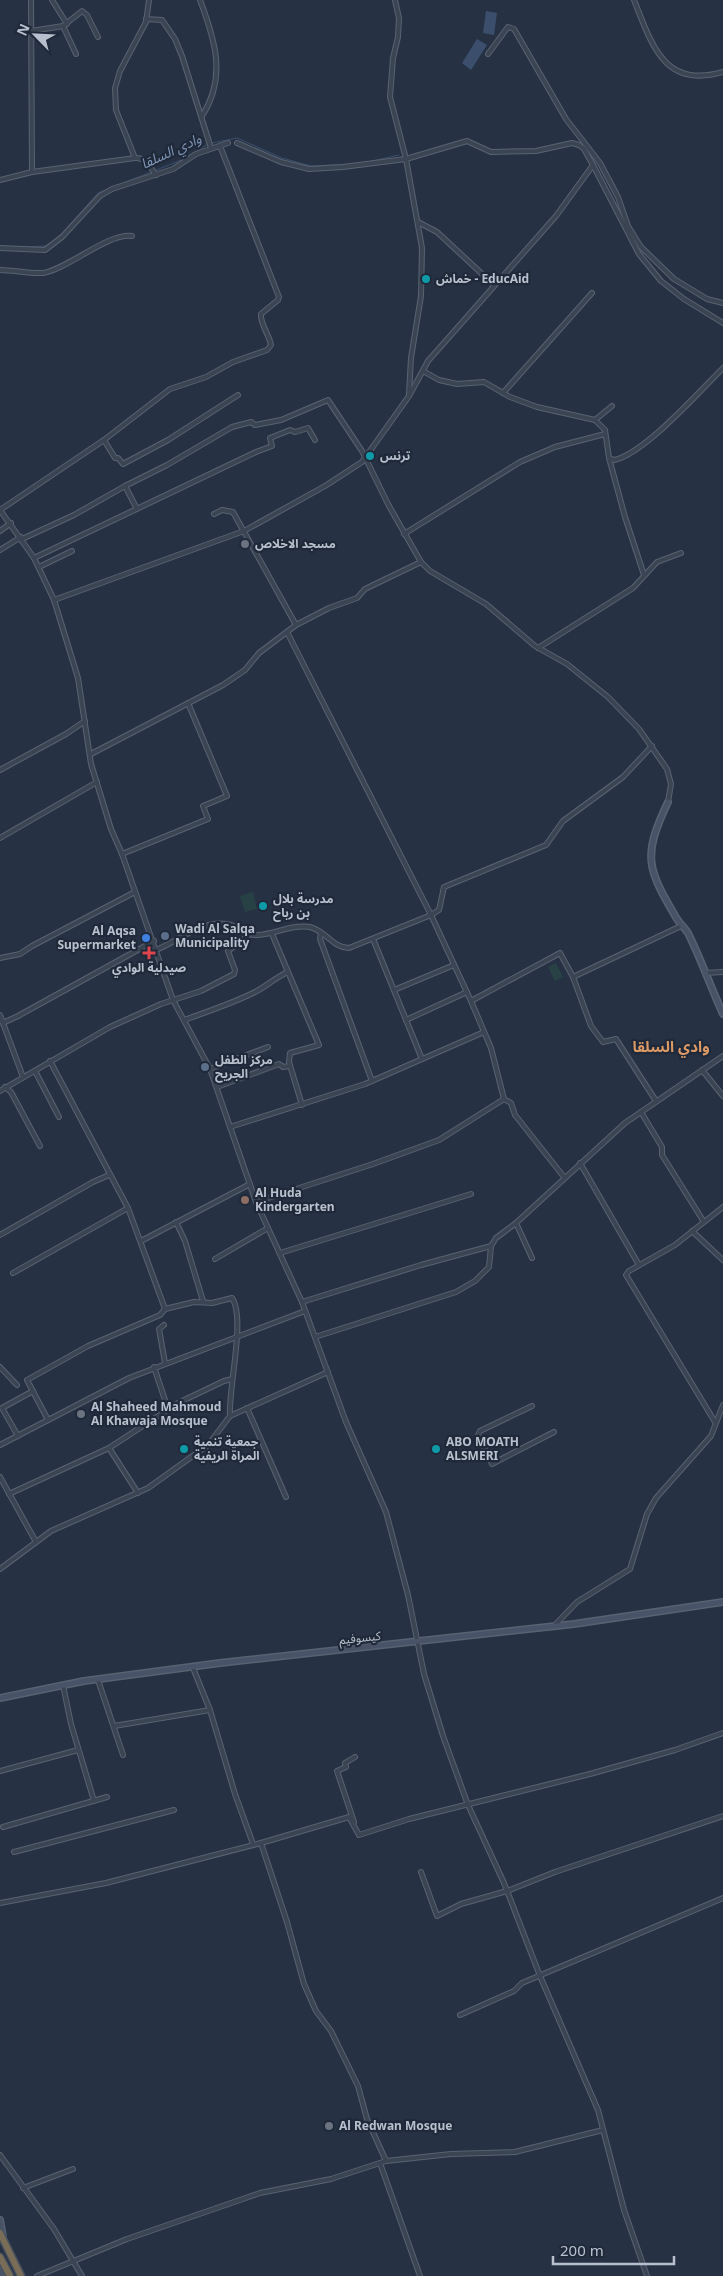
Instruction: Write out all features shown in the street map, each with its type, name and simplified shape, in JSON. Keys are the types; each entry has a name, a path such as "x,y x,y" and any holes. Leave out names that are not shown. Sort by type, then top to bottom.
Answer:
{"highway":[{"path":"1,2235 21,2275"},
{"path":"0,2257 10,2276"}],"street":[{"path":"31,0 32,172"},
{"path":"52,0 65,25 76,54"},
{"path":"135,158 116,110 115,88 120,71 146,19 149,0"},
{"path":"200,0 216,44 217,54 216,81 210,103 202,117"},
{"path":"395,0 398,18 398,37 393,58 390,97 406,159 422,248 421,296 411,358 409,396"},
{"path":"634,0 653,46 667,64 677,71 694,77 723,72"},
{"path":"31,31 65,25 84,12 98,37"},
{"path":"146,19 162,20 175,39 211,148"},
{"path":"488,54 508,27 514,29 561,111 600,163 618,197 628,226 641,247 674,279 707,299 723,303"},
{"path":"237,143 281,162 309,169 406,159 467,142 491,152 536,151 572,143 584,149 639,254 662,281 684,299 723,322"},
{"path":"0,248 45,250 62,237 100,196 112,189 173,169 196,154 228,143"},
{"path":"220,146 279,297 278,300 260,314 260,319 269,336 271,345 267,350 233,362 206,377 170,389 104,440 0,510 22,538 39,567 54,600 76,670 91,754 91,764 111,829 154,941 173,1000 210,1069 256,1202 302,1302 346,1422 386,1512 424,1674 438,1720 468,1804 507,1891 540,1976 598,2110 624,2210 647,2276"},
{"path":"0,180 32,172 135,158 140,158 146,162 156,175"},
{"path":"54,600 244,531 325,486 362,462 409,396 433,355 556,216 593,165"},
{"path":"418,222 437,232 494,285"},
{"path":"0,270 43,273 113,240 126,235 132,236"},
{"path":"503,393 592,293"},
{"path":"609,458 619,459 645,442 690,402 723,368"},
{"path":"423,370 439,380 457,384 484,382 493,385 503,393 543,409 595,420 602,426 606,434 609,458 625,517 644,575"},
{"path":"104,440 115,458 118,458 123,464 168,440 238,395"},
{"path":"0,550 176,461 232,427 251,422 255,425 281,420 315,407 326,400 337,412 365,458 404,534 421,562 430,571 486,604 538,648 566,664 596,686 652,746 667,769 670,779 668,802 654,834 650,862 659,888 689,936 723,1014"},
{"path":"595,420 612,406"},
{"path":"34,558 272,446 270,438 283,432 290,430 295,432 308,428 316,440"},
{"path":"404,534 520,462 555,447 606,434"},
{"path":"124,486 137,509"},
{"path":"214,514 222,510 234,512 296,625"},
{"path":"0,531 10,523"},
{"path":"39,567 72,551"},
{"path":"538,648 633,588 657,562 681,553"},
{"path":"91,754 223,685 246,670 259,653 296,625 329,608 357,598 366,589 421,562"},
{"path":"287,632 431,915 467,992 484,1032 498,1073 504,1100"},
{"path":"122,854 208,819 203,806 227,796 188,703"},
{"path":"0,770 66,734 85,721"},
{"path":"0,1091 50,1060 110,1028 173,1000 201,991 234,974 235,970 228,951 249,936 272,934 278,930 305,927 315,928 338,946 344,948 373,939 390,930 431,915 439,910 444,887 546,845 563,821 623,777 652,746"},
{"path":"0,838 97,782"},
{"path":"0,958 20,954 135,892"},
{"path":"156,950 205,925 216,923 229,924 249,936"},
{"path":"573,977 682,926"},
{"path":"321,933 320,938 372,1081"},
{"path":"272,934 319,1045 290,1053 290,1066 302,1105"},
{"path":"373,939 422,1059"},
{"path":"1,1021 6,1022 18,1016 154,941"},
{"path":"471,1001 560,953 573,977 591,1026 603,1042 616,1039 656,1101"},
{"path":"394,990 454,965"},
{"path":"184,1020 251,994 265,987 273,978 288,972"},
{"path":"705,973 723,972"},
{"path":"406,1020 467,992"},
{"path":"0,1015 23,1077"},
{"path":"230,1127 372,1081 484,1032"},
{"path":"210,1069 268,1047"},
{"path":"315,1337 456,1292 475,1281 489,1267 491,1246 496,1238 516,1223 580,1163 641,1112 723,1056"},
{"path":"50,1060 128,1208 165,1309"},
{"path":"217,1087 279,1064 283,1067 290,1066"},
{"path":"702,1070 723,1096"},
{"path":"35,1071 59,1117"},
{"path":"5,1087 11,1092 40,1146"},
{"path":"504,1100 511,1103 515,1115 564,1178"},
{"path":"256,1202 373,1164 439,1140 504,1100"},
{"path":"641,1112 662,1147 662,1155 704,1222"},
{"path":"580,1163 639,1265"},
{"path":"0,1235 109,1174"},
{"path":"141,1241 250,1184"},
{"path":"280,1253 471,1194"},
{"path":"715,1422 627,1278 629,1271 675,1245 723,1207"},
{"path":"14,1273 128,1208"},
{"path":"176,1222 185,1241 203,1301"},
{"path":"516,1223 532,1258"},
{"path":"215,1259 268,1228"},
{"path":"692,1231 723,1260"},
{"path":"302,1302 420,1264 491,1246"},
{"path":"48,1420 27,1380 88,1346 163,1313 165,1309 203,1301 212,1303 232,1298 237,1310 236,1355 232,1380 230,1416"},
{"path":"0,1445 154,1367 305,1311"},
{"path":"164,1325 159,1329 165,1363"},
{"path":"0,1367 17,1385"},
{"path":"154,1367 168,1409"},
{"path":"0,1569 51,1531 148,1488 208,1445 230,1416 328,1372"},
{"path":"9,1494 109,1448 168,1409 224,1381 232,1380"},
{"path":"18,1436 2,1408 34,1391"},
{"path":"555,1625 577,1602 630,1569 647,1514 656,1498 711,1436 723,1405"},
{"path":"532,1406 480,1431 478,1435 492,1464 554,1432"},
{"path":"248,1408 286,1497"},
{"path":"109,1448 138,1493"},
{"path":"0,1477 36,1542"},
{"name":"كيسوفيم","path":"0,1698 98,1680 417,1640 456,1638 658,1613 723,1602"},
{"path":"193,1668 210,1710 235,1794 253,1844"},
{"path":"98,1680 123,1755"},
{"path":"63,1685 64,1700 94,1801"},
{"path":"114,1726 210,1710"},
{"path":"0,1903 106,1883 261,1843 349,1817 359,1835 468,1804 660,1754 723,1733"},
{"path":"0,1771 78,1750"},
{"path":"355,1758 345,1763 346,1767 337,1771 355,1827"},
{"path":"3,1827 107,1797"},
{"path":"14,1852 174,1810"},
{"path":"421,1872 437,1916 461,1904 507,1891 555,1872 723,1816"},
{"path":"261,1843 287,1922 304,1984 312,2004 331,2031 358,2086 367,2119 386,2161"},
{"path":"460,2015 540,1976 723,1898"},
{"path":"37,2276 148,2232 260,2193 331,2179 386,2161 451,2154 515,2152 603,2130"},
{"path":"0,2155 54,2229 82,2276"},
{"path":"380,2163 420,2276"},
{"path":"23,2188 73,2169"},
{"path":"0,2220 1,2235"},
{"path":"0,2271 2,2276"}],"green space":[{"path":"253,892 257,909 245,912 240,896"},
{"path":"556,963 563,977 555,981 548,967"}],"water":[{"path":"486,11 497,13 494,35 483,33"},
{"path":"477,39 487,45 471,70 462,63"}],"waterway":[{"name":"وادي السلقا","path":"212,143 237,138 282,158 311,166 354,164"},
{"name":"وادي السلقا","path":"116,186 184,159 208,144"},
{"name":"وادي السلقا","path":"363,163 399,155"},
{"name":"وادي السلقا","path":"56,240 98,193 110,188"},
{"name":"وادي السلقا","path":"21,247 46,246 51,243"}],"place":[{"name":"خماش - EducAid","path":"426,279"},
{"name":"ترنس","path":"370,456"},
{"name":"مسجد الاخلاص","path":"245,544"},
{"name":"مدرسة بلال بن رباح","path":"263,906"},
{"name":"Wadi Al Salqa Municipality","path":"165,936"},
{"name":"Al Aqsa Supermarket","path":"146,938"},
{"name":"صيدلية الوادي","path":"149,953"},
{"name":"مركز الطفل الجريح","path":"205,1067"},
{"name":"Al Huda Kindergarten","path":"245,1200"},
{"name":"Al Shaheed Mahmoud Al Khawaja Mosque","path":"81,1414"},
{"name":"جمعية تنمية المراة الريفية","path":"184,1449"},
{"name":"ABO MOATH ALSMERI","path":"436,1449"},
{"name":"Al Redwan Mosque","path":"329,2126"}],"district":[{"name":"وادي السلقا","path":"671,1047"}]}
